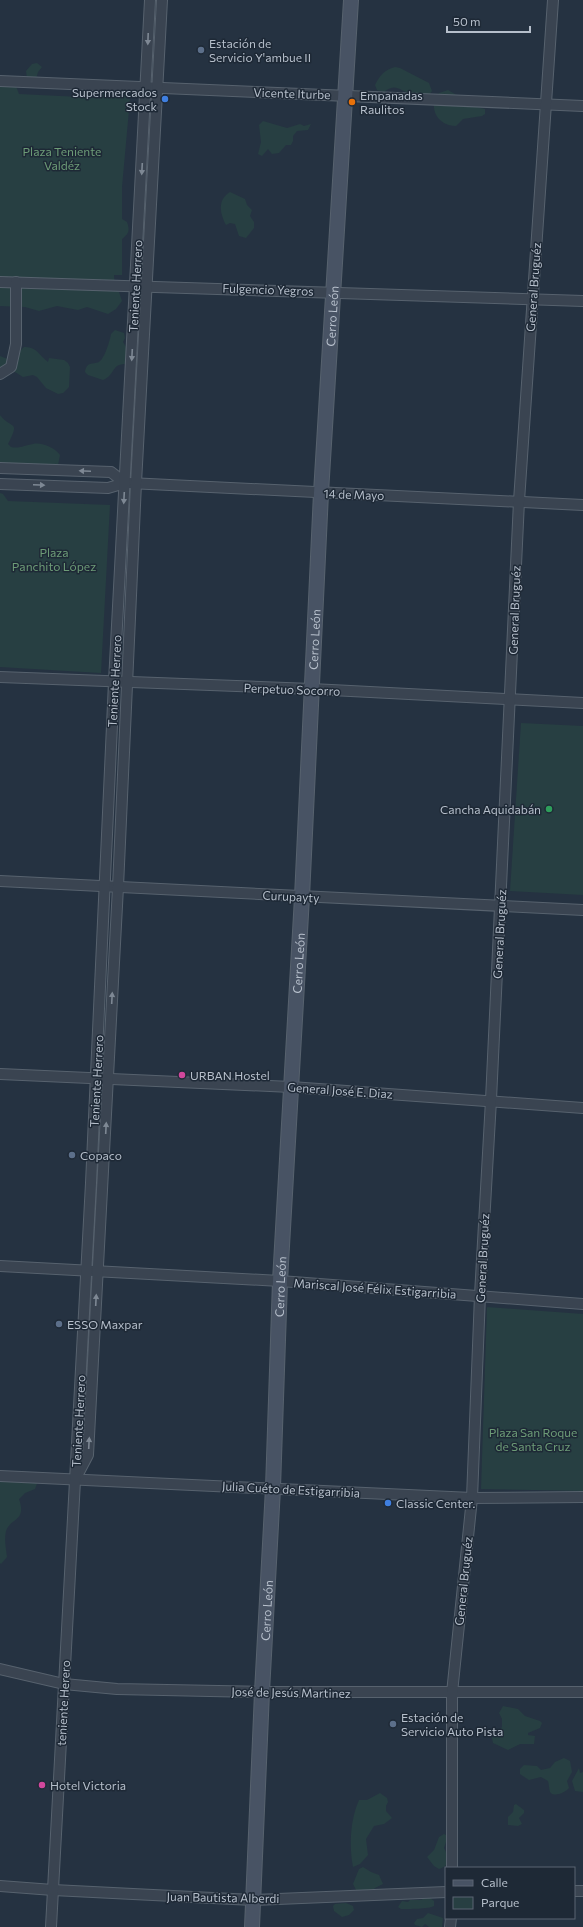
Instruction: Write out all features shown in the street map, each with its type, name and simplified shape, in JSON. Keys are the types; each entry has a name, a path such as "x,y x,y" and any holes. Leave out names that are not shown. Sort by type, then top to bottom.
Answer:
{"street":[{"name":"Teniente Herrero","path":"76,1479 114,682 150,0"},
{"name":"Teniente Herrero","path":"76,1479 88,1455 118,888 136,483 162,0"},
{"name":"Cerro León","path":"252,1927 262,1692 273,1488 280,1281 302,897 321,493 351,0"},
{"name":"General Bruguéz","path":"452,1867 452,1693 472,1498 480,1295 511,699 519,501 553,0"},
{"name":"Vicente Iturbe","path":"0,81 157,89 345,95 583,106"},
{"path":"141,187 152,188"},
{"name":"Fulgencio Yegros","path":"0,282 135,285 583,301"},
{"path":"0,374 11,367 16,344 16,282"},
{"path":"130,384 141,385"},
{"path":"0,468 111,472 125,483"},
{"name":"14 de Mayo","path":"0,484 108,488 125,483 136,483 583,505"},
{"path":"120,581 131,582"},
{"name":"Perpetuo Socorro","path":"0,677 312,689 583,704"},
{"path":"110,781 122,782"},
{"name":"Curupayty","path":"0,881 583,910"},
{"path":"101,979 113,980"},
{"name":"General José E. Diaz","path":"0,1074 96,1080 291,1087 491,1100 583,1108"},
{"path":"91,1183 103,1183"},
{"name":"Mariscal José Félix Estigarribia","path":"0,1266 86,1272 280,1281 583,1304"},
{"name":"Julia Cuéto de Estigarribia","path":"0,1476 472,1498 583,1497"},
{"name":"teniente Herero","path":"51,1927 76,1479"},
{"name":"José de Jesús Martinez","path":"0,1669 64,1684 117,1689 262,1692 583,1692"},
{"name":"Juan Bautista Alberdi","path":"0,1886 253,1900 445,1892"}],"green space":[{"path":"37,63 42,67 38,72 36,79 27,79 26,71 32,64"},
{"path":"395,67 400,68 429,83 432,91 429,95 414,95 395,88 388,89 384,92 377,90 375,85 381,76 385,71"},
{"name":"Plaza Teniente Valdéz","path":"0,84 16,86 19,94 101,98 99,94 101,90 111,89 124,93 127,99 130,99 122,187 122,219 127,222 129,230 122,239 122,275 114,275 115,290 119,292 122,301 116,309 108,314 87,307 78,310 57,306 39,311 25,307 0,306"},
{"path":"448,90 472,106 485,109 485,114 482,116 463,119 456,126 444,123 436,115 434,104 439,93"},
{"path":"263,121 287,128 300,124 304,126 311,124 308,130 297,131 293,136 291,145 286,145 279,153 272,154 268,149 262,156 258,154 261,142 259,125"},
{"path":"230,192 245,199 247,205 252,210 250,216 254,222 254,228 246,238 239,236 235,224 230,223 226,225 222,216 221,203"},
{"path":"115,330 124,333 125,338 123,342 128,350 135,347 139,349 139,353 135,358 138,362 117,366 106,379 103,380 88,375 85,372 87,366 101,360 107,349 111,334"},
{"path":"24,347 34,349 48,362 49,358 64,360 68,363 70,367 69,387 63,393 58,394 46,388 37,377 33,375 23,377 15,372 0,370 0,356 10,360"},
{"path":"0,415 14,428 8,444 11,447 20,447 30,444 48,446 60,455 58,465 54,467 0,464"},
{"name":"Plaza Panchito López","path":"0,493 3,494 8,501 110,505 101,673 0,667"},
{"name":"Cancha Aquidabán","path":"521,723 583,726 583,895 510,891"},
{"name":"Plaza San Roque de Santa Cruz","path":"487,1307 583,1314 583,1491 481,1489"},
{"path":"0,1476 38,1481 35,1489 25,1493 19,1499 21,1506 20,1516 11,1523 6,1531 5,1541 7,1557 1,1564 0,1563"},
{"path":"503,1706 518,1709 525,1716 542,1723 540,1728 528,1733 528,1735 535,1736 534,1744 520,1744 508,1750 493,1743 492,1738 502,1727 502,1719 499,1713"},
{"path":"564,1758 570,1761 572,1772 567,1781 569,1788 560,1794 552,1794 550,1792 548,1781 541,1777 529,1780 520,1774 520,1769 524,1765 537,1766 541,1770 550,1768 555,1762"},
{"path":"579,1768 580,1773 583,1772 583,1792 575,1791 572,1781"},
{"path":"380,1793 387,1798 388,1802 386,1811 392,1818 384,1824 374,1826 366,1839 368,1855 360,1864 353,1867 351,1833 356,1808 359,1800 367,1800"},
{"path":"516,1804 524,1810 524,1813 519,1818 522,1824 518,1826 508,1825 508,1817 513,1812 514,1805"},
{"path":"444,1834 448,1836 444,1848 448,1860 446,1865 439,1869 434,1866 427,1857 434,1850 439,1837"},
{"path":"363,1867 379,1875 383,1884 372,1891 357,1892 353,1884 359,1869"},
{"path":"425,1897 429,1897 434,1901 434,1906 413,1909 401,1909 398,1907 402,1901 408,1902 410,1900 421,1900"},
{"path":"346,1903 353,1906 354,1910 349,1915 342,1917 334,1911 333,1906 335,1904"},
{"path":"428,1913 443,1918 442,1927 429,1927 425,1924 422,1927 415,1925 414,1923 417,1919 423,1918"}],"place":[{"name":"Estación de Servicio Y'ambue II","path":"201,50"},
{"name":"Supermercados Stock","path":"165,99"},
{"name":"Empanadas Raulitos","path":"352,102"},
{"name":"Cancha Aquidabán","path":"549,809"},
{"name":"URBAN Hostel","path":"182,1075"},
{"name":"Copaco","path":"72,1155"},
{"name":"ESSO Maxpar","path":"59,1324"},
{"name":"Classic Center.","path":"388,1503"},
{"name":"Estación de Servicio Auto Pista","path":"393,1724"},
{"name":"Hotel Victoria","path":"42,1785"}]}
